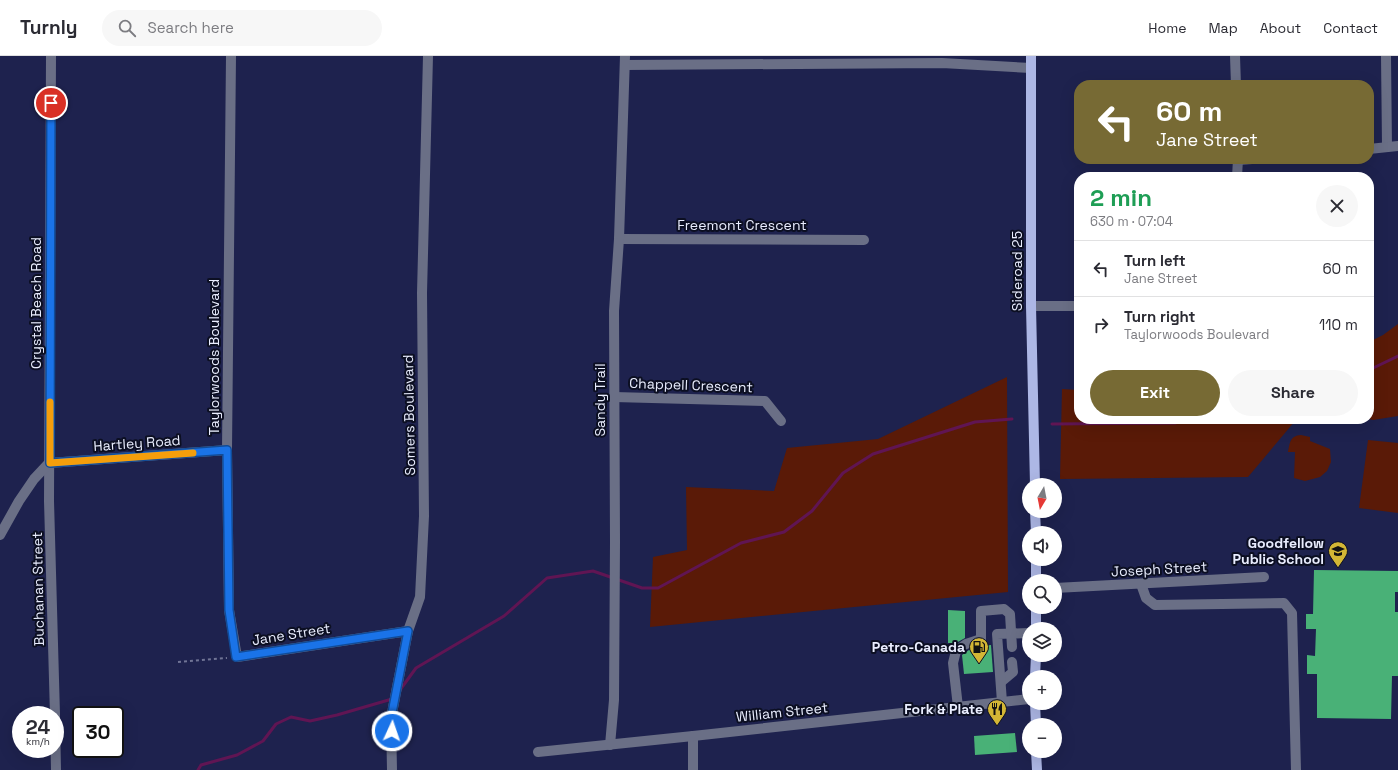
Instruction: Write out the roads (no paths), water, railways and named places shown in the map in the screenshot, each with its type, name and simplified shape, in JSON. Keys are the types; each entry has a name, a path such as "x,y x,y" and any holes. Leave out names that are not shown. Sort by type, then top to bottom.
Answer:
{"main road":[{"name":"Sideroad 25","path":"1031,56 1032,306 1035,478"},
{"path":"1036,758 1037,770"}],"street":[{"name":"Crystal Beach Road","path":"50,463 51,56"},
{"name":"Taylorwoods Boulevard","path":"230,56 227,450 229,610 236,657"},
{"name":"Somers Boulevard","path":"392,770 391,718 408,631 420,597 424,516 422,294 428,56"},
{"path":"1235,56 1236,80"},
{"path":"1386,56 1387,147"},
{"path":"625,61 942,63 1031,68"},
{"name":"Sandy Trail","path":"610,745 614,700 614,311 619,239 625,61"},
{"path":"1374,148 1398,146"},
{"name":"Freemont Crescent","path":"619,239 864,240"},
{"path":"1032,306 1074,306"},
{"name":"Chappell Crescent","path":"614,397 765,402 781,421"},
{"name":"Hartley Road","path":"50,463 227,450"},
{"path":"0,535 19,501 34,479 50,463"},
{"name":"Buchanan Street","path":"50,463 55,706"},
{"name":"Joseph Street","path":"1062,588 1264,577"},
{"path":"1141,584 1146,598 1155,606 1284,603 1292,613 1296,770"},
{"path":"958,707 953,663 956,651 966,644 981,639 981,611 1004,610 1010,614 1012,647"},
{"name":"Jane Street","path":"236,657 408,631"},
{"path":"1002,702 997,634 1022,633"},
{"path":"1001,682 1013,672 1012,662"},
{"name":"William Street","path":"538,752 1022,700"},
{"path":"693,736 693,770"},
{"name":"Buchanan Street","path":"56,758 56,770"}],"waterway":[{"path":"1374,368 1398,356"},
{"path":"400,690 416,668 504,616 547,578 593,571 642,588 658,588 741,543 784,532 812,511 843,473 873,454 975,422 1012,419"},
{"path":"1052,424 1074,424"},
{"path":"198,770 201,765 237,755 263,741 276,724 291,717 310,721 337,715 392,699"}],"place":[{"name":"Goodfellow Public School","path":"1338,568"},
{"name":"Petro-Canada","path":"979,664"},
{"name":"Fork & Plate","path":"997,726"}]}
